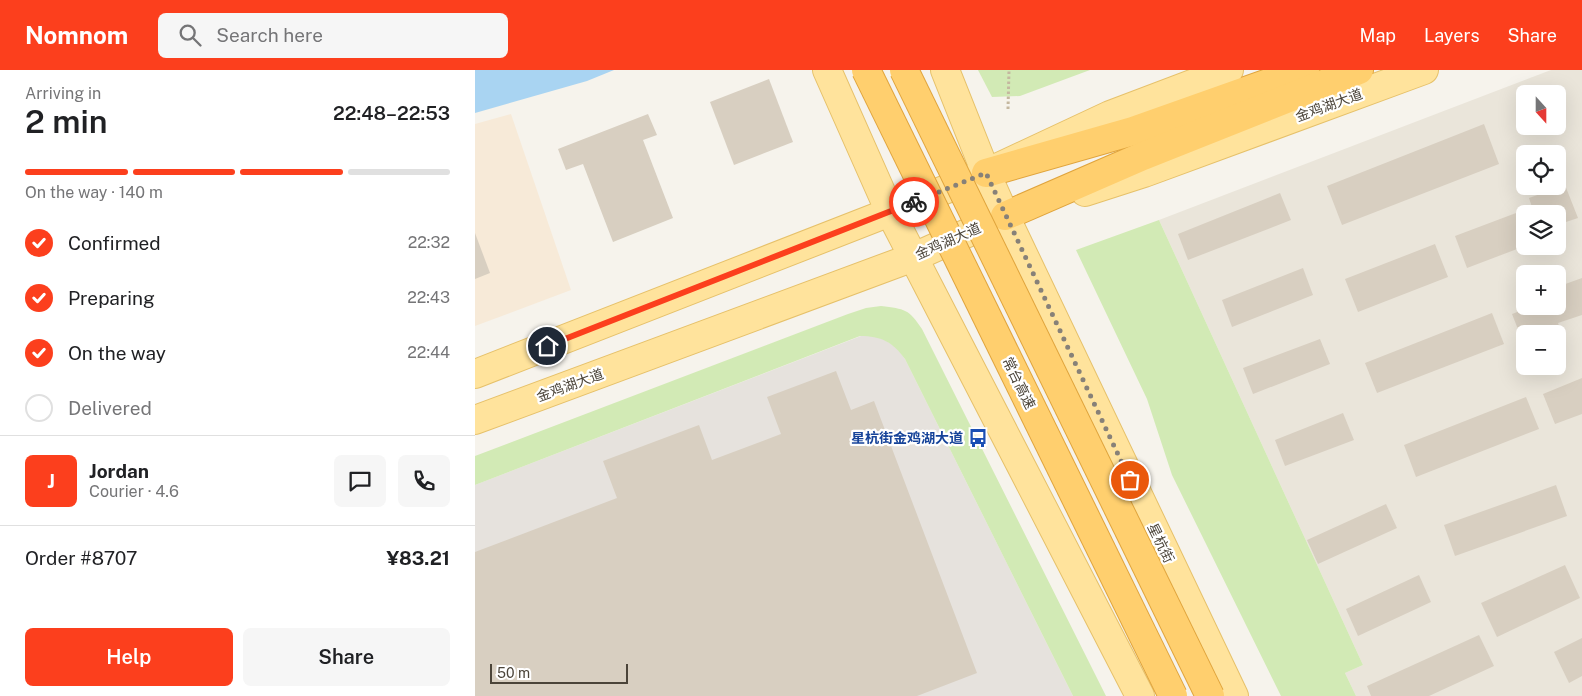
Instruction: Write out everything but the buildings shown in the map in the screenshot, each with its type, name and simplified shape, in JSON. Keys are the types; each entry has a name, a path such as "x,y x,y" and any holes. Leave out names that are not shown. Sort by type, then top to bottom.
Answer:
{"highway":[{"name":"常台高速","path":"866,70 1173,696"},
{"path":"904,70 1210,696"},
{"path":"986,173 1133,131 1297,80 1359,70"},
{"path":"1005,216 1143,156 1297,80"}],"main road":[{"path":"827,70 890,212 1139,696"},
{"name":"星杭街","path":"945,70 1005,216 1234,696"},
{"path":"475,374 890,212 986,173 1110,114 1229,70"},
{"name":"金鸡湖大道","path":"475,420 914,257 1005,216 1144,173 1424,70"}],"path":[{"path":"1008,109 1009,70"}],"shaded area":[{"path":"1551,70 1582,70 1582,696 1356,696 1345,673 1363,665 1159,220"},
{"path":"511,114 571,290 475,326 475,124"},
{"path":"861,336 873,336 884,339 897,348 905,359 1073,696 475,696 475,485"}],"green space":[{"path":"978,70 1090,70 1020,96 992,97"},
{"path":"1159,220 1363,665 1345,673 1356,696 1281,696 1172,475 1147,399 1076,250"},
{"path":"881,306 906,311 922,329 1106,696 1073,696 905,359 896,348 886,341 874,337 860,336 475,485 475,456 848,314 866,308"}],"water":[{"path":"475,70 614,70 587,81 475,113"}],"way so far":[{"path":"914,202 986,173 1130,480"}],"place":[{"name":"星杭街金鸡湖大道","path":"978,438"}],"route":[{"path":"547,346 914,202"}]}
